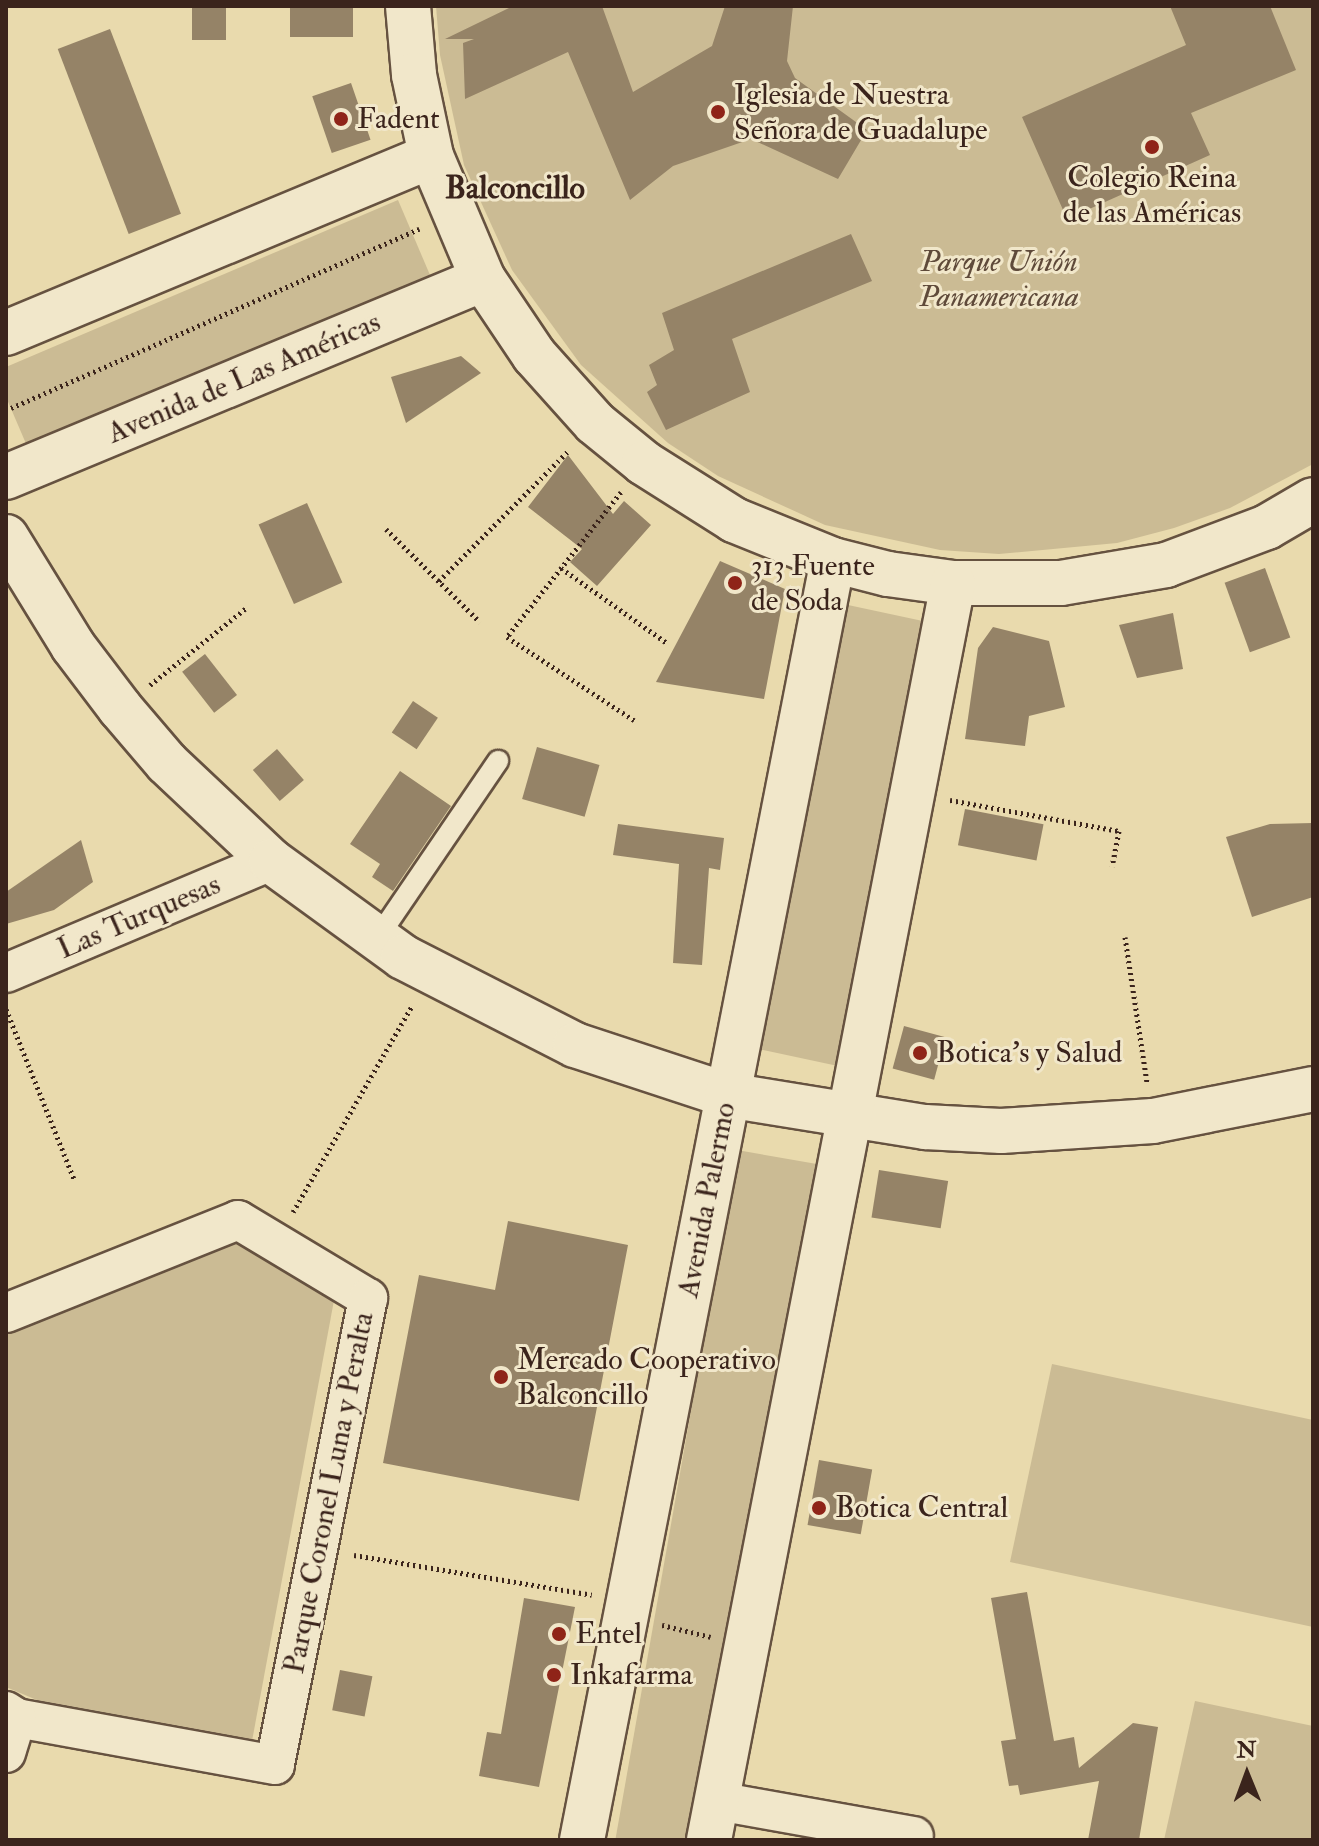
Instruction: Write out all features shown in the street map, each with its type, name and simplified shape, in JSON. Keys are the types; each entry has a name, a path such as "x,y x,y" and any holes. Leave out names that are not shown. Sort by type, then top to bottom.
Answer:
{"street":[{"path":"408,6 414,75 431,156 483,279 534,355 595,423 644,463 734,520 833,560 953,583 1061,583 1166,565 1267,527 1313,500"},
{"path":"6,333 431,156"},
{"name":"Avenida de Las Américas","path":"6,477 483,279"},
{"path":"6,537 73,646 120,708 167,763 271,861 376,940 431,974 575,1045 727,1095 849,1119 1001,1131 1153,1121 1313,1089"},
{"name":"Avenida Palermo","path":"582,1840 833,560"},
{"path":"914,1836 713,1821 953,583"},
{"name":"Las Turquesas","path":"6,973 271,861"},
{"name":"Parque Coronel Luna y Peralta","path":"6,1313 238,1220 368,1298 275,1765 12,1714"},
{"path":"6,1753 12,1714"}],"lane":[{"path":"376,940 498,761"}],"path":[{"path":"11,408 419,229"},
{"path":"439,581 595,423"},
{"path":"634,720 507,637 644,463"},
{"path":"386,529 480,622"},
{"path":"561,568 667,643"},
{"path":"120,708 246,608"},
{"path":"913,793 1119,831 1112,866"},
{"path":"1125,937 1153,1121"},
{"path":"275,1242 431,974"},
{"path":"6,1008 74,1179"},
{"path":"319,1549 627,1609 747,1645"}],"green space":[{"name":"Parque Unión Panamericana","path":"436,6 1313,6 1313,464 1230,508 1174,528 1117,543 999,554 940,550 825,525 718,476 668,443 581,365 512,270 464,165 440,55"},
{"path":"398,200 430,275 27,446 6,397 6,367"},
{"path":"848,605 932,623 838,1066 754,1048"},
{"path":"737,1150 820,1165 701,1840 615,1840"},
{"path":"234,1238 335,1295 252,1741 44,1703 6,1687 6,1331"},
{"path":"1052,1364 1313,1420 1313,1627 1010,1562"},
{"path":"1195,1701 1313,1726 1313,1840 1164,1840"}],"building":[{"path":"192,6 226,6 226,40 192,40"},
{"path":"290,6 353,6 353,37 290,37"},
{"name":"Iglesia de Nuestra Señora de Guadalupe","path":"513,6 602,6 633,92 712,46 725,6 793,6 787,61 795,78 867,130 838,179 751,139 673,166 630,200 568,52 465,99 463,43 474,39 445,39"},
{"path":"1170,6 1270,6 1296,70 1191,113 1210,155 1067,219 1022,117 1186,45"},
{"path":"110,29 181,214 129,234 58,49"},
{"name":"Fadent","path":"351,83 371,140 332,153 312,96"},
{"path":"851,234 872,281 732,339 750,392 666,430 647,392 657,385 649,365 674,350 662,313"},
{"path":"461,356 481,373 406,423 391,377"},
{"path":"568,455 613,514 624,501 651,525 597,586 570,562 582,549 528,507"},
{"path":"307,503 342,582 294,604 259,525"},
{"path":"720,561 785,589 764,699 656,682"},
{"path":"1265,568 1290,638 1250,652 1225,583"},
{"path":"1173,613 1183,669 1137,678 1119,625"},
{"path":"993,627 1049,641 1065,707 1029,716 1025,746 965,739 978,648"},
{"path":"205,654 237,695 214,713 182,672"},
{"path":"413,701 438,718 417,749 392,733"},
{"path":"537,747 599,765 585,817 522,799"},
{"path":"277,749 304,780 280,801 253,770"},
{"path":"400,771 451,806 393,891 372,877 380,864 350,844"},
{"path":"965,809 1044,824 1036,861 958,845"},
{"path":"1313,823 1313,897 1252,917 1226,837 1270,824"},
{"path":"618,824 724,838 720,870 709,868 702,965 673,963 679,864 613,855"},
{"path":"81,840 93,882 54,910 6,924 6,892"},
{"name":"Botica's y Salud","path":"904,1026 946,1037 934,1080 893,1069"},
{"path":"879,1170 948,1181 941,1228 871,1217"},
{"name":"Mercado Cooperativo Balconcillo","path":"508,1221 628,1245 579,1501 383,1463 419,1275 495,1290"},
{"path":"819,1460 872,1469 861,1534 808,1525"},
{"path":"1027,1592 1054,1741 1074,1737 1079,1768 1133,1723 1158,1727 1139,1840 1088,1840 1099,1781 1020,1795 1018,1785 1009,1786 1001,1741 1016,1739 991,1598"},
{"path":"524,1598 575,1607 539,1787 479,1776 487,1732 501,1734"},
{"path":"340,1670 372,1676 365,1717 332,1710"}],"place":[{"name":"Iglesia de Nuestra Señora de Guadalupe","path":"718,112"},
{"name":"Fadent","path":"341,119"},
{"name":"Colegio Reina de las Américas","path":"1152,147"},
{"name":"313 Fuente de Soda","path":"735,583"},
{"name":"Botica's y Salud","path":"920,1053"},
{"name":"Mercado Cooperativo Balconcillo","path":"501,1377"},
{"name":"Botica Central","path":"819,1508"},
{"name":"Entel","path":"559,1634"},
{"name":"Inkafarma","path":"554,1675"}],"district":[{"name":"Balconcillo","path":"515,188"}]}
